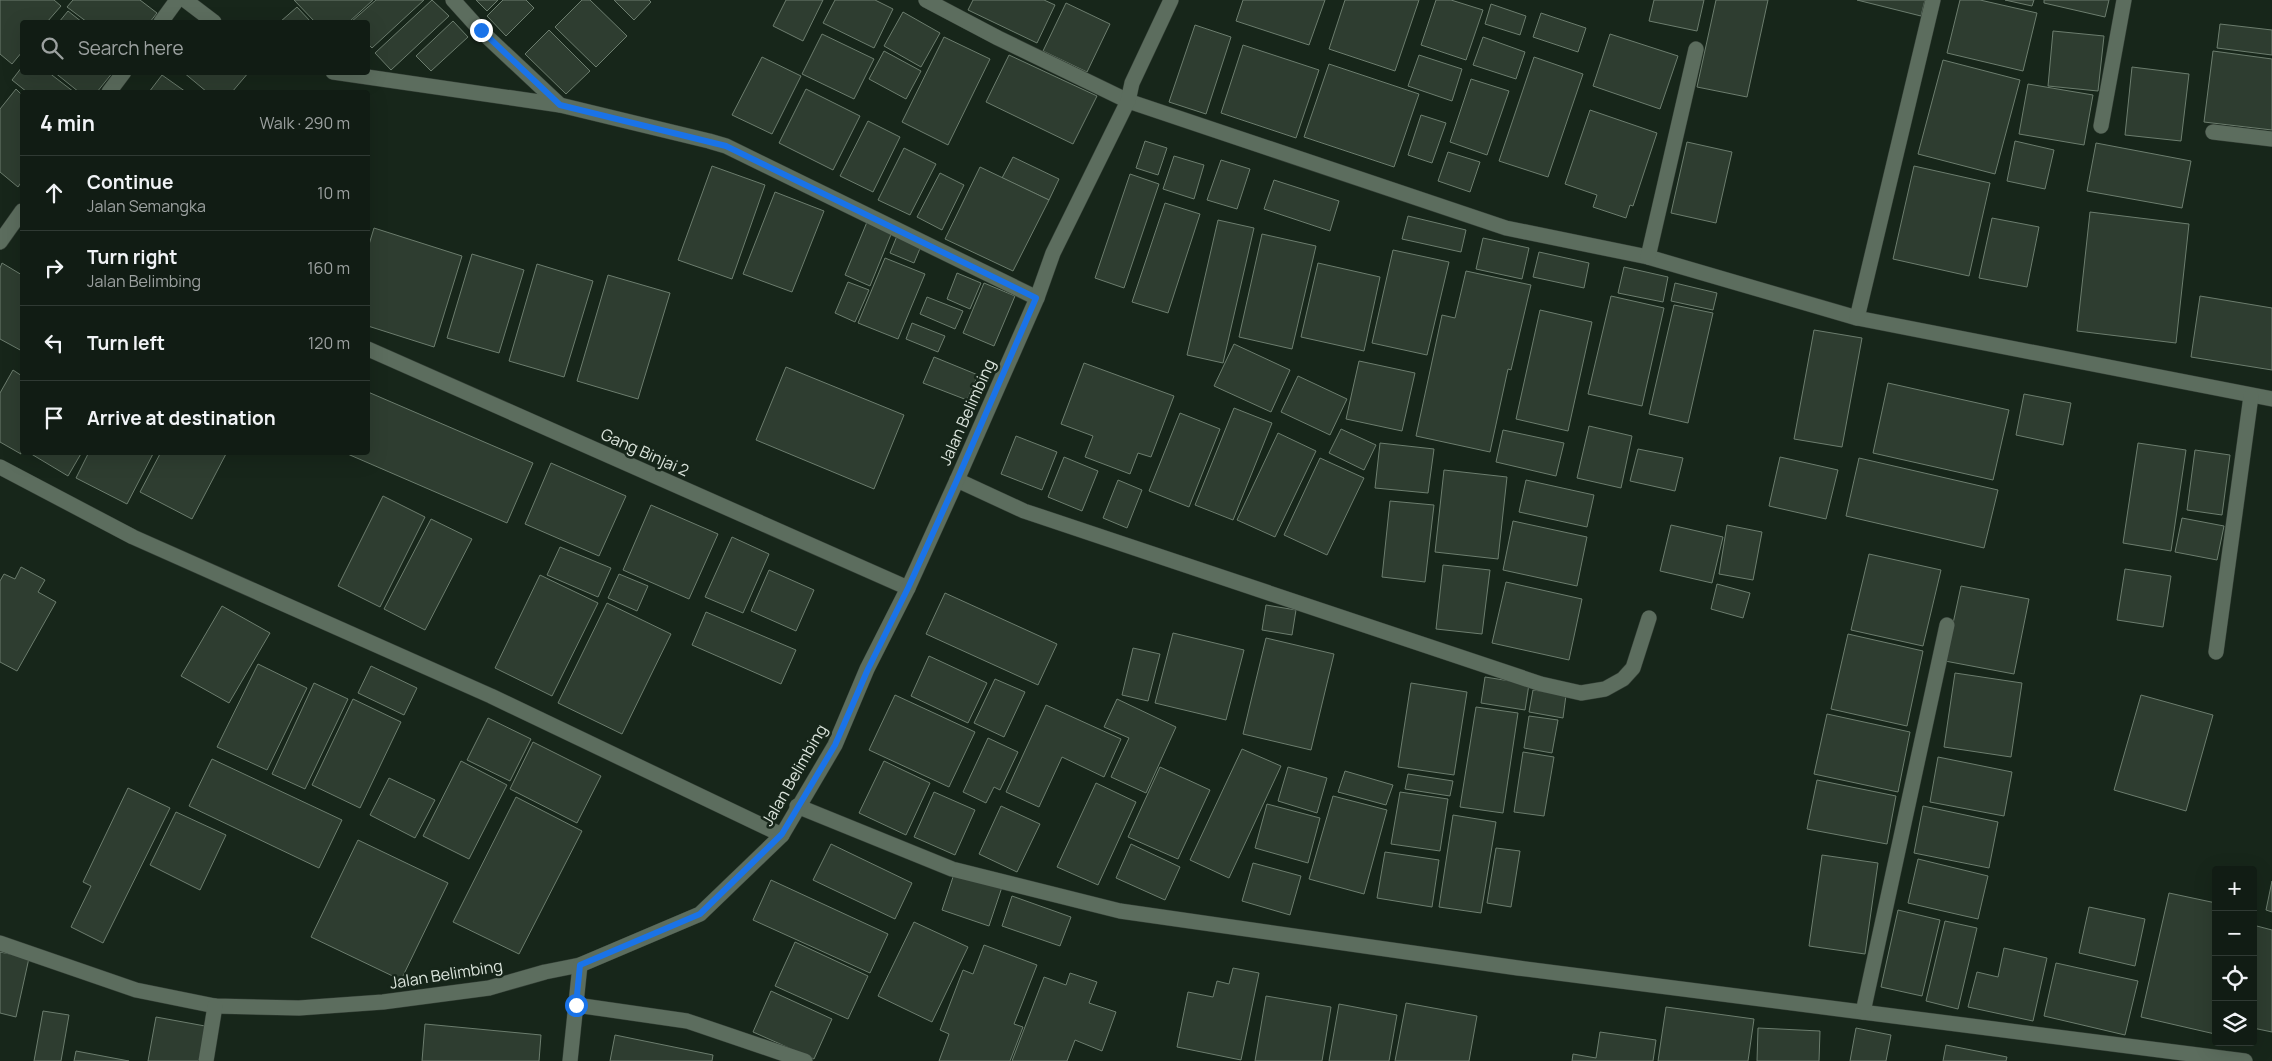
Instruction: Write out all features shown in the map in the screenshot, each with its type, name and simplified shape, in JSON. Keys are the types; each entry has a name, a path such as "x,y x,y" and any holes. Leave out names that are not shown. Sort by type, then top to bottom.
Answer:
{"street":[{"path":"162,20 177,0"},
{"path":"185,0 211,20"},
{"path":"453,0 481,30 560,105"},
{"path":"926,0 998,38 1128,101 1506,228 1648,257 1856,318 2272,399"},
{"name":"Jalan Belimbing","path":"0,943 136,990 215,1006 299,1008 383,1002 490,988 546,972 580,965 700,914 782,834 835,745 868,669 908,588 957,480 1036,298 1053,253 1128,101 1132,83 1171,0"},
{"path":"1856,318 1933,0"},
{"path":"2101,126 2124,0"},
{"path":"1648,257 1696,49"},
{"path":"111,90 122,75"},
{"path":"354,75 560,105 726,146 1036,298"},
{"path":"2213,132 2272,139"},
{"path":"0,242 20,218"},
{"name":"Gang Binjai 2","path":"370,350 908,588"},
{"path":"2216,652 2251,396"},
{"path":"0,467 134,538 491,696 782,834"},
{"path":"957,480 1024,511 1542,684 1581,694 1605,689 1623,679 1633,668 1649,618"},
{"path":"1863,1012 1947,625"},
{"path":"797,806 952,869 1120,911 1509,966 2245,1061"},
{"path":"570,1061 580,965"},
{"path":"576,1005 687,1021 805,1061"},
{"path":"206,1061 215,1006"}],"building":[{"path":"0,0 54,0 61,6 49,20 20,20 20,54 12,64 0,54"},
{"path":"73,0 140,0 157,13 152,20 84,20 67,7"},
{"path":"294,0 373,0 351,20 313,20"},
{"path":"376,0 424,0 372,48 370,46 370,20 353,20"},
{"path":"432,0 449,16 391,70 375,53"},
{"path":"476,0 498,0 487,11"},
{"path":"503,0 526,0 534,8 506,36 487,16"},
{"path":"582,0 590,0 627,36 596,67 555,27"},
{"path":"614,0 649,0 651,2 634,20"},
{"path":"786,0 823,0 803,41 773,26"},
{"path":"835,0 875,0 893,9 874,48 823,23"},
{"path":"973,0 1044,0 1055,5 1037,43 968,10"},
{"path":"1243,0 1325,0 1309,45 1236,21"},
{"path":"1345,0 1419,0 1395,71 1329,49"},
{"path":"1436,0 1451,0 1483,10 1466,60 1421,45"},
{"path":"1654,0 1704,0 1697,31 1649,21"},
{"path":"1716,0 1768,0 1747,97 1697,87"},
{"path":"1857,0 1925,0 1921,16"},
{"path":"1960,0 1980,0 2037,13 2023,71 1947,53"},
{"path":"2005,0 2034,0 2032,6"},
{"path":"2044,0 2109,0 2105,17 2044,3"},
{"path":"1066,3 1110,24 1087,72 1043,51"},
{"path":"1491,4 1526,16 1520,35 1485,24"},
{"path":"297,7 309,20 282,20"},
{"path":"68,11 79,20 61,20"},
{"path":"903,12 940,33 921,67 884,46"},
{"path":"1541,13 1586,28 1578,52 1533,37"},
{"path":"453,21 468,37 431,71 416,56"},
{"path":"2220,24 2272,30 2272,55 2217,48"},
{"path":"1195,25 1231,37 1206,114 1169,102"},
{"path":"549,30 590,71 566,94 525,54"},
{"path":"2053,31 2104,36 2098,91 2048,86"},
{"path":"822,34 874,59 854,99 802,74"},
{"path":"1610,34 1678,56 1660,109 1593,86"},
{"path":"944,37 990,59 948,145 902,122"},
{"path":"1483,37 1525,52 1516,79 1473,65"},
{"path":"1243,45 1319,70 1296,138 1221,113"},
{"path":"884,51 921,71 906,99 869,79"},
{"path":"2213,51 2272,59 2272,130 2204,122"},
{"path":"1009,55 1097,96 1073,144 986,102"},
{"path":"1419,55 1462,69 1452,101 1408,86"},
{"path":"762,57 801,76 772,134 732,115"},
{"path":"1534,57 1583,74 1548,177 1499,161"},
{"path":"1943,60 2020,80 1995,174 1918,154"},
{"path":"1329,64 1419,94 1394,167 1304,137"},
{"path":"2132,67 2189,74 2181,141 2125,135"},
{"path":"20,70 20,75 52,75 71,90 24,90 12,80"},
{"path":"58,75 111,75 99,90 76,90"},
{"path":"162,75 183,90 151,90"},
{"path":"187,75 246,75 234,90 205,90"},
{"path":"1471,79 1509,91 1487,155 1450,142"},
{"path":"2028,84 2093,95 2084,145 2019,134"},
{"path":"16,89 20,93 20,184 18,187 0,172 0,109"},
{"path":"806,89 860,116 833,170 779,143"},
{"path":"1590,110 1657,133 1633,206 1630,205 1626,218 1593,207 1597,195 1565,184"},
{"path":"1421,115 1446,123 1432,163 1408,155"},
{"path":"868,121 900,137 873,192 840,176"},
{"path":"1145,141 1167,148 1158,175 1136,168"},
{"path":"2015,141 2054,150 2045,189 2007,181"},
{"path":"1687,142 1732,152 1716,223 1671,213"},
{"path":"2096,143 2191,161 2182,208 2087,191"},
{"path":"904,148 936,164 910,215 878,200"},
{"path":"1448,152 1480,162 1470,192 1438,181"},
{"path":"1174,156 1204,165 1194,199 1163,189"},
{"path":"1013,157 1059,179 1049,200 1002,178"},
{"path":"1221,160 1250,169 1237,209 1207,200"},
{"path":"712,166 765,185 732,279 678,260"},
{"path":"1914,166 1990,183 1969,276 1893,259"},
{"path":"980,167 1049,200 1013,271 945,239"},
{"path":"940,173 964,185 942,230 917,217"},
{"path":"1130,174 1159,184 1124,288 1095,278"},
{"path":"1274,180 1339,201 1330,231 1264,209"},
{"path":"775,192 824,211 792,292 743,274"},
{"path":"1165,203 1200,214 1168,313 1132,302"},
{"path":"2090,212 2189,224 2176,343 2077,331"},
{"path":"1408,216 1466,230 1461,252 1402,239"},
{"path":"1992,218 2039,227 2027,287 1979,278"},
{"path":"1218,220 1254,228 1223,363 1187,355"},
{"path":"867,222 892,232 870,286 845,275"},
{"path":"374,228 462,256 434,347 370,327 370,241"},
{"path":"1262,234 1316,246 1292,349 1239,337"},
{"path":"897,236 921,246 914,263 890,253"},
{"path":"1483,238 1529,248 1522,279 1476,269"},
{"path":"1393,250 1449,262 1427,355 1372,343"},
{"path":"1539,252 1589,263 1584,288 1533,277"},
{"path":"472,254 524,270 499,353 447,338"},
{"path":"885,258 925,274 898,339 858,323"},
{"path":"2,263 20,274 20,350 0,339 0,268"},
{"path":"1318,263 1380,277 1364,351 1301,337"},
{"path":"537,264 593,281 564,377 509,361"},
{"path":"1624,267 1668,277 1663,302 1618,293"},
{"path":"1466,271 1531,285 1511,370 1508,369 1490,452 1416,436 1442,315 1455,318"},
{"path":"957,273 981,283 970,309 947,299"},
{"path":"608,275 670,293 638,399 577,381"},
{"path":"848,282 869,290 855,322 835,313"},
{"path":"984,283 1015,296 994,346 963,333"},
{"path":"1675,283 1717,293 1713,310 1671,301"},
{"path":"1611,296 1664,308 1642,406 1588,394"},
{"path":"2200,296 2272,308 2272,370 2191,357"},
{"path":"927,297 963,311 955,329 920,314"},
{"path":"1674,305 1713,313 1688,423 1649,414"},
{"path":"1540,310 1592,322 1568,431 1516,419"},
{"path":"912,323 945,336 938,352 906,339"},
{"path":"1814,330 1862,338 1842,447 1794,439"},
{"path":"1234,344 1290,370 1271,412 1214,386"},
{"path":"934,357 978,375 967,400 923,383"},
{"path":"1359,361 1415,373 1402,431 1346,419"},
{"path":"1084,363 1174,396 1151,457 1138,453 1130,474 1085,457 1093,436 1061,424"},
{"path":"786,367 904,415 874,489 756,440"},
{"path":"13,370 20,375 20,453 0,442 0,393"},
{"path":"1298,376 1347,399 1330,435 1281,412"},
{"path":"1888,383 2009,410 1993,480 1873,453"},
{"path":"370,393 533,463 507,523 350,455 370,455"},
{"path":"2024,394 2071,403 2063,445 2016,435"},
{"path":"1234,408 1272,423 1233,520 1195,505"},
{"path":"1180,413 1220,429 1189,507 1149,491"},
{"path":"1589,426 1632,436 1621,488 1577,478"},
{"path":"1341,429 1376,445 1364,470 1329,453"},
{"path":"1503,430 1564,443 1556,476 1496,462"},
{"path":"1278,433 1316,451 1275,537 1237,520"},
{"path":"1016,436 1057,452 1042,490 1001,474"},
{"path":"1380,443 1434,449 1428,493 1375,488"},
{"path":"2138,443 2186,450 2171,551 2123,543"},
{"path":"1638,449 1683,458 1675,491 1630,481"},
{"path":"2195,450 2230,455 2222,515 2187,510"},
{"path":"33,455 80,455 68,476"},
{"path":"88,455 152,455 127,504 76,478"},
{"path":"159,455 225,455 192,519 140,492"},
{"path":"1064,457 1098,471 1082,511 1048,497"},
{"path":"1780,457 1838,470 1826,519 1769,506"},
{"path":"1320,458 1364,478 1327,555 1284,535"},
{"path":"1859,458 1998,490 1984,548 1846,516"},
{"path":"551,463 626,496 599,556 525,524"},
{"path":"1444,470 1507,477 1498,559 1435,552"},
{"path":"1118,480 1142,490 1127,528 1103,518"},
{"path":"1526,480 1594,495 1587,527 1519,512"},
{"path":"383,496 425,517 380,607 338,586"},
{"path":"1390,501 1434,505 1425,582 1382,577"},
{"path":"651,505 718,534 689,599 623,570"},
{"path":"2182,518 2224,526 2217,560 2175,552"},
{"path":"431,519 472,539 425,630 384,609"},
{"path":"1513,521 1587,537 1577,586 1503,570"},
{"path":"1671,525 1723,537 1712,583 1660,571"},
{"path":"1727,525 1762,532 1753,580 1719,574"},
{"path":"732,537 769,554 743,613 705,597"},
{"path":"560,547 611,568 598,597 547,575"},
{"path":"1869,554 1941,570 1923,646 1851,630"},
{"path":"1443,565 1490,570 1482,634 1436,629"},
{"path":"21,567 45,580 38,592 56,602 17,671 0,662 0,581 4,574 15,579"},
{"path":"2125,569 2171,576 2163,627 2117,620"},
{"path":"769,570 814,590 796,631 751,611"},
{"path":"619,574 648,586 637,611 608,598"},
{"path":"540,575 598,603 552,696 495,668"},
{"path":"1506,582 1582,599 1569,660 1492,643"},
{"path":"1717,584 1750,593 1743,618 1711,609"},
{"path":"1961,586 2029,599 2014,674 1945,661"},
{"path":"945,593 1057,644 1038,685 926,634"},
{"path":"607,603 671,634 622,734 558,703"},
{"path":"1266,605 1296,610 1292,635 1262,630"},
{"path":"222,606 270,633 229,703 181,676"},
{"path":"706,612 796,650 781,684 692,645"},
{"path":"1173,633 1244,650 1226,720 1155,703"},
{"path":"1848,634 1923,651 1907,726 1831,709"},
{"path":"1266,638 1334,654 1311,750 1243,734"},
{"path":"1133,648 1160,654 1148,701 1122,695"},
{"path":"929,656 987,683 968,723 911,696"},
{"path":"258,664 307,688 267,770 217,747"},
{"path":"371,666 417,688 404,715 358,693"},
{"path":"1955,673 2022,683 2011,757 1944,747"},
{"path":"1485,677 1529,684 1525,710 1481,703"},
{"path":"995,679 1025,692 1004,737 974,723"},
{"path":"314,683 348,699 305,789 272,774"},
{"path":"1411,683 1467,692 1454,775 1398,767"},
{"path":"1533,690 1566,695 1563,718 1529,712"},
{"path":"895,695 975,732 949,787 869,750"},
{"path":"2141,695 2213,715 2186,811 2114,790"},
{"path":"353,699 401,722 360,808 312,785"},
{"path":"1117,699 1176,727 1146,793 1111,777 1129,738 1104,727"},
{"path":"1046,705 1121,739 1104,777 1062,757 1039,807 1006,792"},
{"path":"1476,707 1518,713 1503,813 1460,807"},
{"path":"1827,714 1910,732 1898,792 1814,774"},
{"path":"1529,716 1558,720 1552,753 1524,748"},
{"path":"488,718 531,739 510,781 467,760"},
{"path":"988,738 1018,752 1000,790 994,787 986,803 963,792"},
{"path":"533,742 601,776 577,823 510,789"},
{"path":"1242,749 1281,766 1229,878 1190,860"},
{"path":"1523,752 1554,757 1544,816 1514,812"},
{"path":"1938,757 2012,772 2004,816 1930,802"},
{"path":"212,759 342,820 319,868 189,806"},
{"path":"461,761 507,785 469,859 423,836"},
{"path":"884,761 930,783 906,835 859,813"},
{"path":"1160,767 1210,790 1178,859 1128,837"},
{"path":"1288,767 1327,778 1317,813 1278,801"},
{"path":"1345,771 1393,785 1386,805 1338,792"},
{"path":"1408,774 1453,781 1450,796 1405,789"},
{"path":"389,778 435,800 415,838 370,815"},
{"path":"1817,780 1896,796 1887,844 1807,829"},
{"path":"1096,783 1136,802 1098,885 1057,867"},
{"path":"128,788 170,808 103,943 71,927 91,886 83,882"},
{"path":"934,792 975,810 955,855 914,837"},
{"path":"1400,792 1448,799 1440,851 1391,844"},
{"path":"1333,796 1387,810 1364,894 1309,879"},
{"path":"516,797 582,831 519,954 453,922"},
{"path":"1267,804 1320,818 1308,863 1255,848"},
{"path":"1001,806 1040,824 1017,872 979,854"},
{"path":"1923,806 1998,822 1989,868 1914,853"},
{"path":"176,812 226,835 200,890 150,865"},
{"path":"1453,815 1496,822 1481,913 1439,907"},
{"path":"358,840 448,883 401,980 311,937"},
{"path":"831,844 912,883 895,919 813,880"},
{"path":"1131,844 1180,867 1165,900 1116,878"},
{"path":"1496,848 1520,851 1511,907 1487,903"},
{"path":"1385,852 1439,860 1432,907 1377,898"},
{"path":"1822,855 1878,863 1865,954 1809,946"},
{"path":"1918,859 1988,876 1978,919 1908,903"},
{"path":"1253,863 1301,876 1290,915 1242,901"},
{"path":"955,871 1002,887 989,926 942,910"},
{"path":"771,880 888,934 870,973 753,920"},
{"path":"2272,881 2272,912 2266,910"},
{"path":"2169,893 2212,902 2212,1033 2141,1017"},
{"path":"1012,896 1071,917 1060,946 1002,926"},
{"path":"2089,907 2145,919 2135,966 2079,953"},
{"path":"1898,910 1940,920 1922,996 1881,987"},
{"path":"1945,921 1977,928 1958,1009 1926,1001"},
{"path":"914,922 968,947 932,1022 878,996"},
{"path":"2257,926 2272,930 2272,1032 2257,1029"},
{"path":"795,942 868,976 848,1019 775,986"},
{"path":"984,945 1037,965 1014,1024 1023,1027 1010,1061 939,1061 949,1034 940,1030 963,970 973,974"},
{"path":"2004,948 2047,958 2033,1021 1968,1007 1977,972 1998,977"},
{"path":"0,952 29,958 16,1017 0,1013"},
{"path":"2056,963 2138,981 2125,1035 2044,1016"},
{"path":"1233,968 1259,973 1241,1060 1177,1047 1188,992 1213,997 1217,981 1229,984"},
{"path":"1070,973 1097,982 1089,1003 1116,1012 1102,1051 1075,1040 1067,1061 1012,1061 1044,977 1066,985"},
{"path":"771,991 832,1019 814,1059 753,1032"},
{"path":"1266,996 1331,1007 1322,1061 1255,1061"},
{"path":"1406,1003 1477,1016 1469,1061 1395,1061"},
{"path":"1339,1004 1397,1015 1389,1061 1329,1061"},
{"path":"1666,1007 1754,1019 1748,1061 1658,1061"},
{"path":"43,1011 69,1015 61,1061 34,1061"},
{"path":"156,1017 205,1026 199,1061 148,1061"},
{"path":"425,1024 541,1035 539,1061 422,1061"},
{"path":"1758,1028 1820,1031 1819,1061 1757,1061"},
{"path":"1856,1028 1891,1035 1886,1061 1850,1061"},
{"path":"1600,1032 1656,1040 1653,1061 1572,1061 1573,1054 1596,1058"},
{"path":"615,1035 713,1055 712,1061 610,1061"},
{"path":"1946,1045 2007,1057 2006,1061 1943,1061"},
{"path":"76,1051 129,1061 74,1061"}],"route":[{"path":"481,30 560,105 726,146 1036,298 957,480 908,588 868,669 835,745 782,834 700,914 580,965 576,1005"}]}
